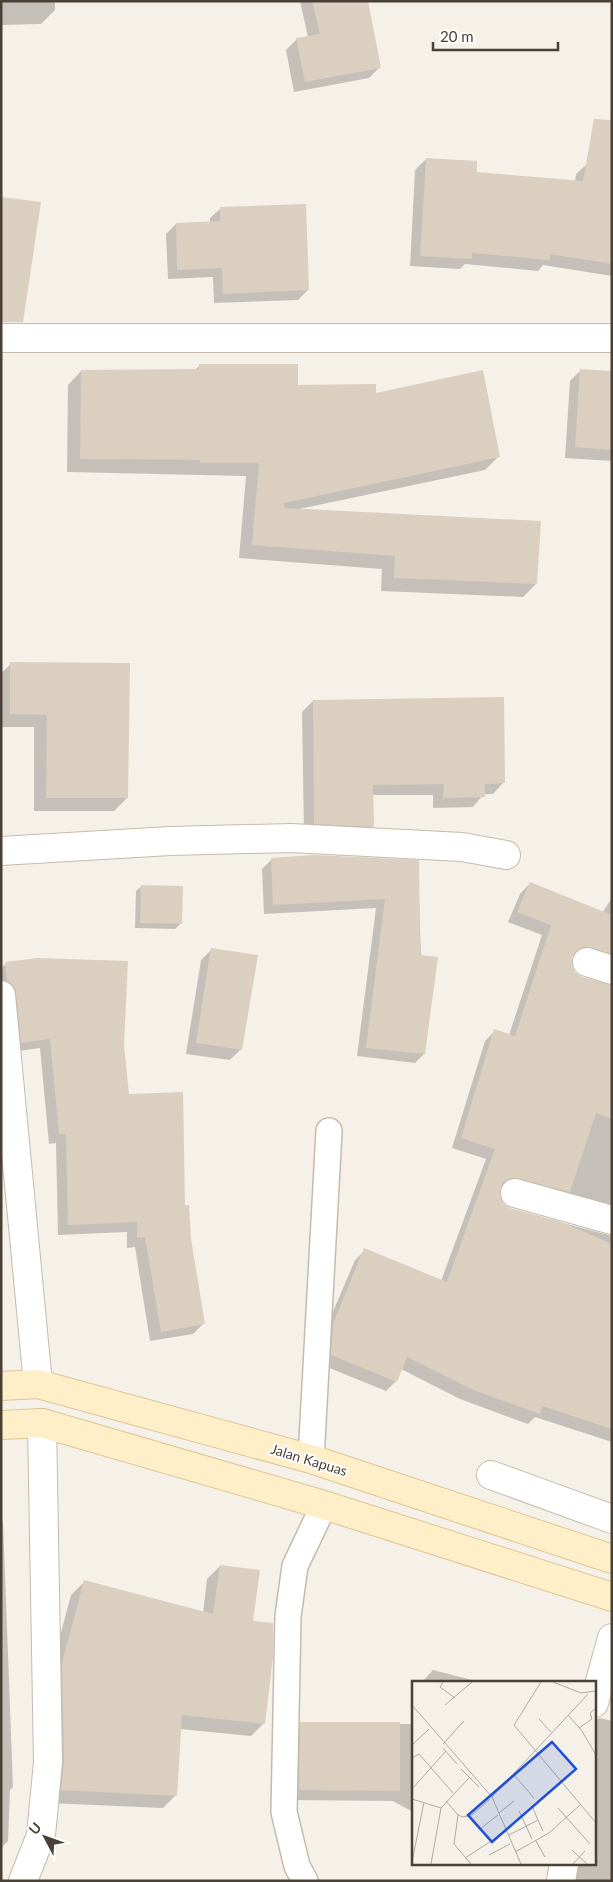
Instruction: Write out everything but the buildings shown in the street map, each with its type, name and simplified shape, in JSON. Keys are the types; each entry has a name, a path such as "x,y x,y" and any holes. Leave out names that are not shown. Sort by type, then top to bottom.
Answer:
{"street":[{"path":"1,338 612,338"},
{"path":"1,851 170,841 291,838 462,847 506,855"},
{"path":"1,996 38,1384"},
{"path":"515,1193 612,1220"},
{"name":"Jalan Kapuas","path":"1,1386 38,1384 311,1459 612,1559"},
{"path":"23,1881 41,1835 48,1762 42,1423"},
{"path":"1,1424 42,1423 324,1505 612,1597"},
{"path":"491,1475 612,1519"},
{"path":"596,1696 612,1638"},
{"path":"561,1881 564,1864"}],"lane":[{"path":"311,1459 329,1131"},
{"path":"305,1881 297,1866 284,1812 288,1616 295,1566 324,1505"}]}
